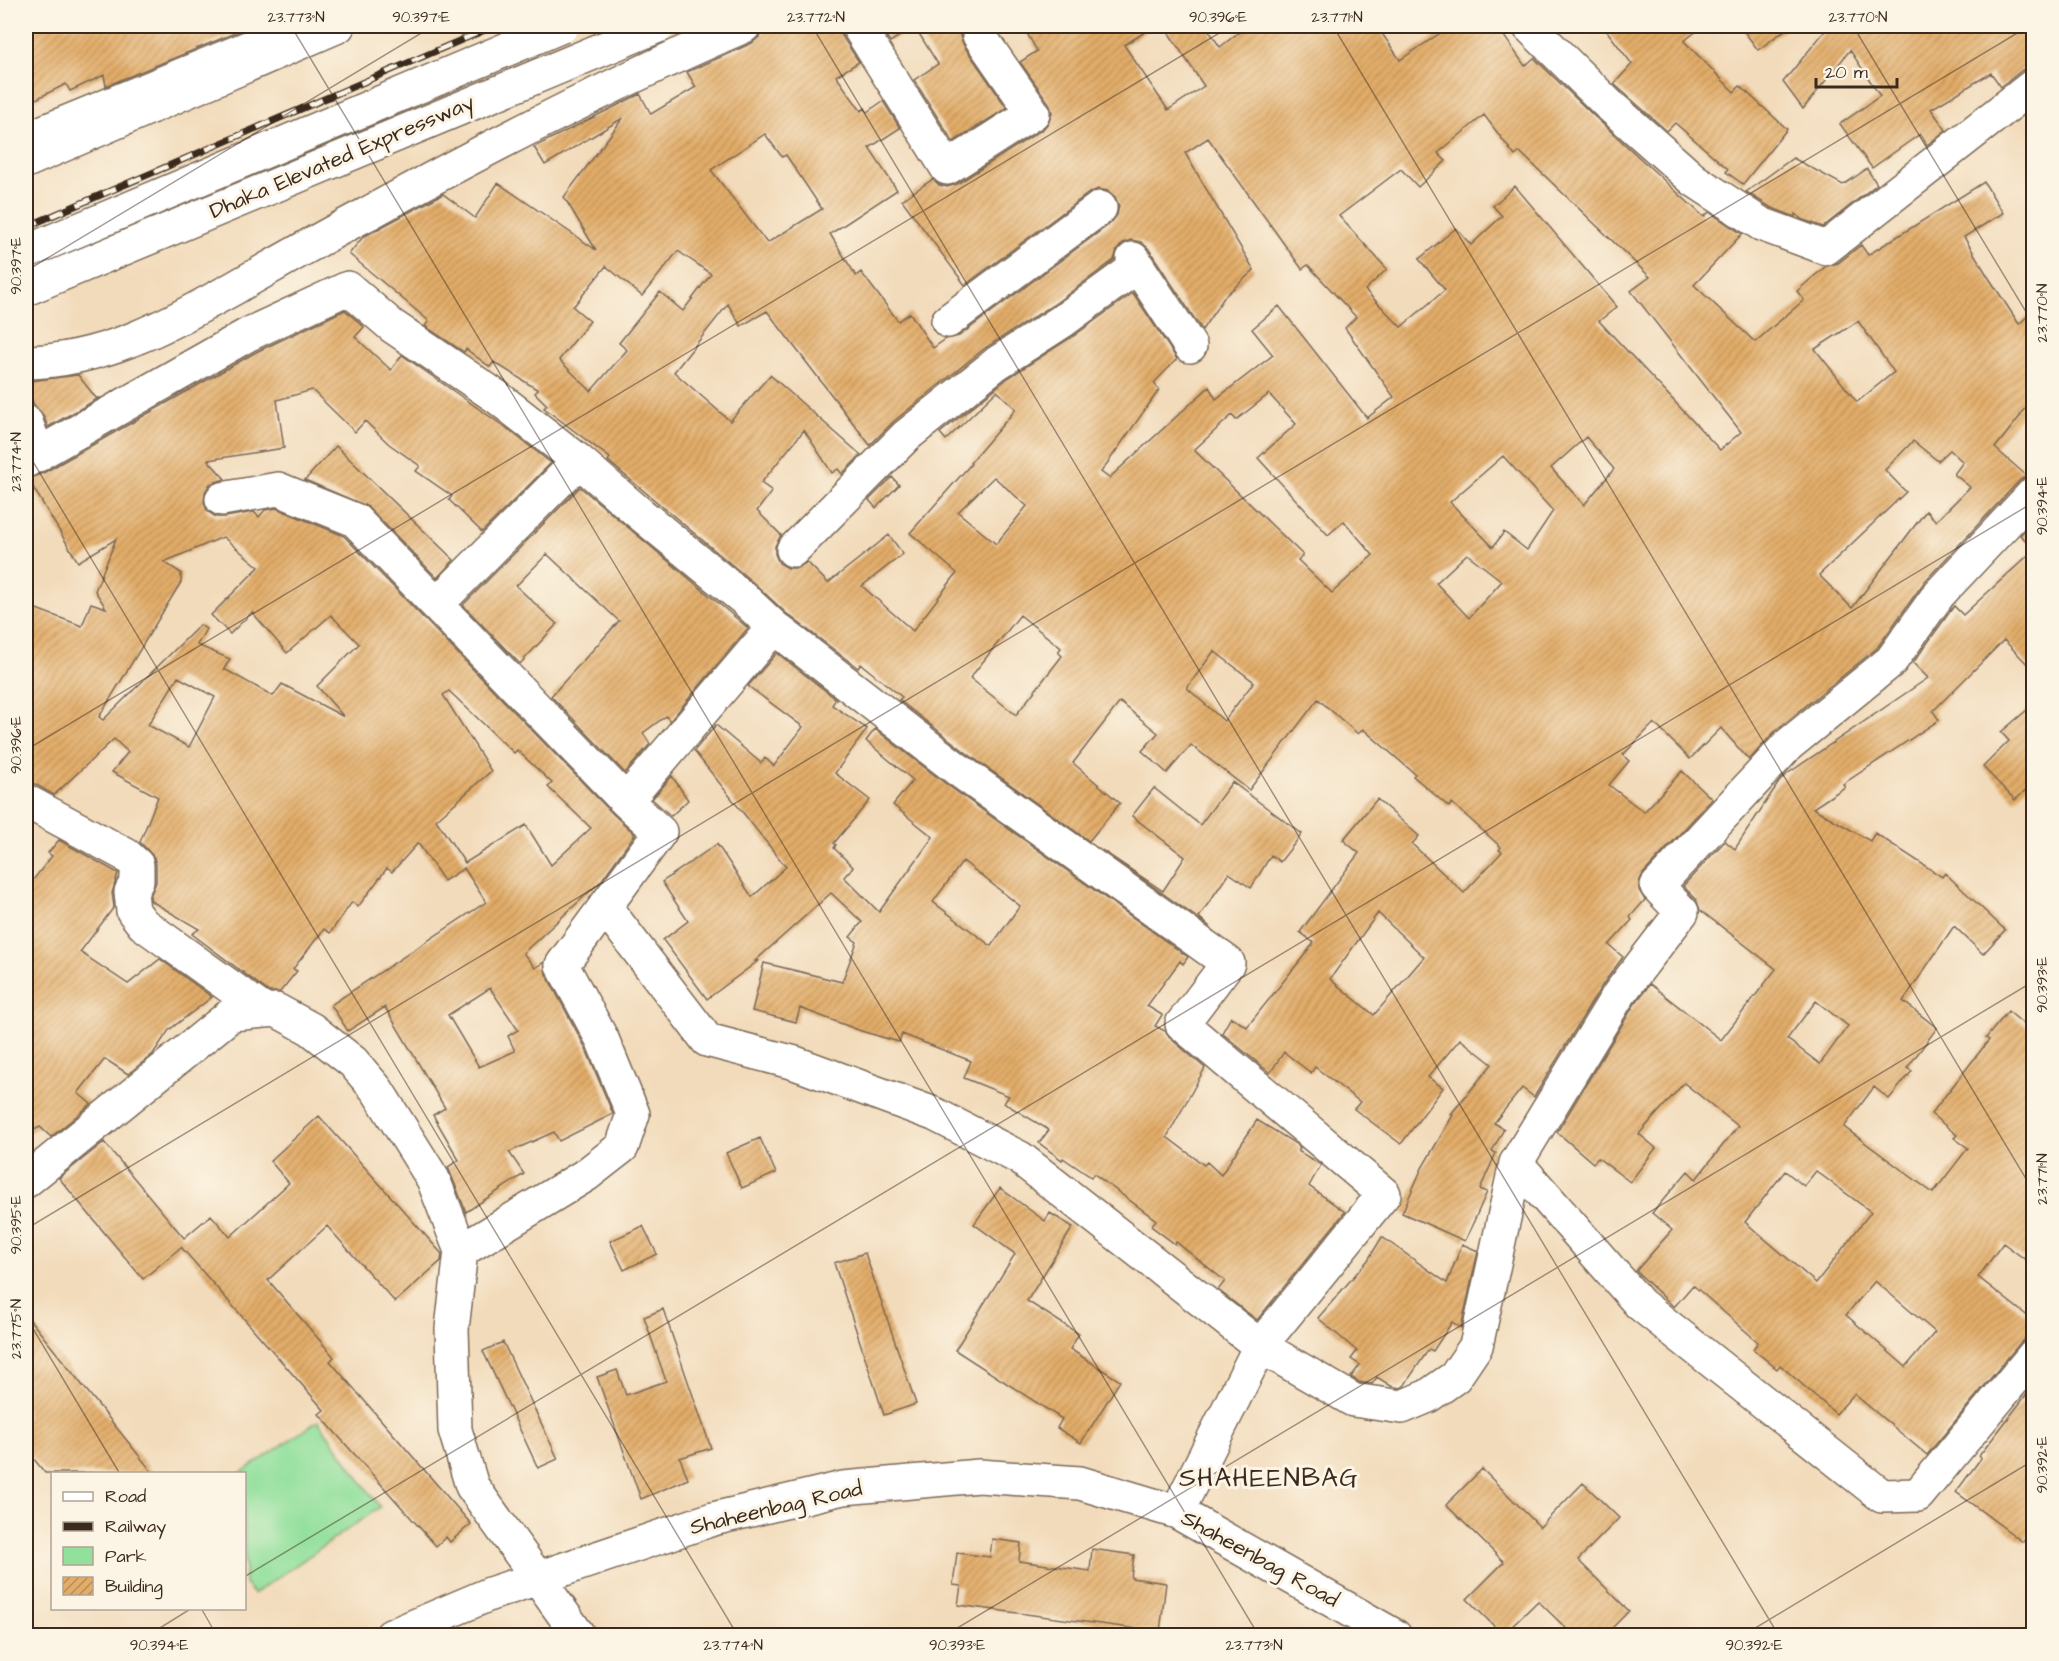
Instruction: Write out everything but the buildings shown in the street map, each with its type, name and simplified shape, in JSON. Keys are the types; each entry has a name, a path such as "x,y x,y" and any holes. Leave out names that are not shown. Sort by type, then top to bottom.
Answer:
{"main road":[{"path":"26,139 301,26"},
{"path":"26,161 338,26"},
{"name":"Dhaka Elevated Expressway","path":"26,252 562,26"},
{"path":"26,299 113,266 384,147 545,69 642,26"},
{"name":"Dhaka Elevated Expressway","path":"26,290 658,26"},
{"path":"26,362 46,362 81,356 120,345 163,327 368,213 594,94 744,26"},
{"path":"858,26 947,168 1034,112 979,35"},
{"path":"1528,26 1607,103 1694,180 1761,224 1826,248 2034,85"},
{"path":"948,321 1100,208"},
{"path":"793,550 906,436 997,363 1064,320 1132,265 1190,346"},
{"path":"26,422 32,458 249,334 348,288 392,326 497,397 579,461 744,599 774,627 957,769 1228,963 1182,1024 1384,1194 1260,1346 1177,1512"},
{"path":"436,604 579,461"},
{"path":"222,499 278,489 355,520 626,801 660,832 562,965 602,1039 633,1114 622,1147 586,1175 461,1251"},
{"path":"604,908 707,1040 795,1063 934,1114 1020,1158 1260,1346 1353,1400 1402,1407 1428,1396 1455,1377 1476,1346 1516,1163 1619,994 1682,912 1657,886 1788,745 1891,661 1939,594 2034,493"},
{"path":"626,801 774,627"},
{"path":"26,801 126,855 137,865 137,881 131,892 133,911 143,924 264,1011"},
{"path":"26,1181 231,1014 276,1010 311,1029 352,1062 377,1090 433,1179 461,1251 452,1329 455,1430 472,1486 579,1635"},
{"path":"1516,1163 1640,1304 1882,1496 1918,1495 2034,1355"},
{"name":"Shaheenbag Road","path":"391,1635 490,1594 713,1519 843,1488 979,1476 1080,1483 1177,1512 1395,1635"}],"green space":[{"path":"318,1421 380,1507 254,1594 246,1585 246,1472 242,1472"}],"tram line":[{"path":"26,251 562,26"}],"railway":[{"path":"26,227 494,26"}],"district":[{"name":"SHAHEENBAG","path":"1269,1478"}]}
